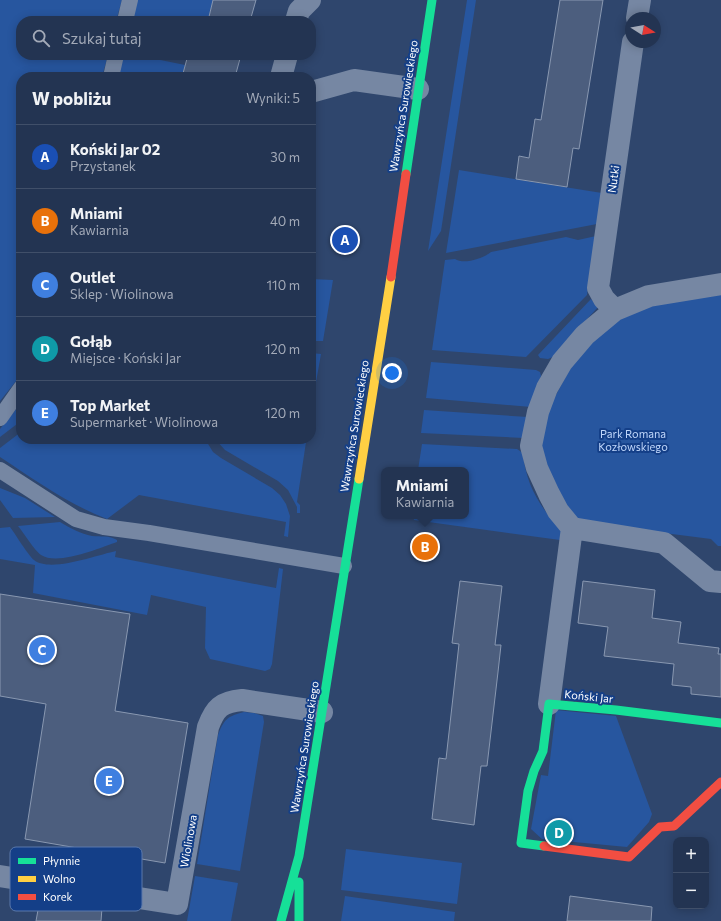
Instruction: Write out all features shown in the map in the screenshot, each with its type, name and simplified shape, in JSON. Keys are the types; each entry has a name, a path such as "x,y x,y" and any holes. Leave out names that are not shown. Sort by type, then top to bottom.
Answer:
{"street":[{"path":"297,16 299,10 310,0"},
{"name":"Wawrzyńca Surowieckiego","path":"281,921 299,856 354,500 389,288 432,0"},
{"path":"638,12 640,0"},
{"name":"Nutki","path":"615,310 604,299 598,288 632,48"},
{"path":"282,72 286,60"},
{"path":"316,91 354,80 418,89"},
{"path":"721,284 649,296 615,310 585,335 562,362 547,388 538,412 531,446 537,468 549,494 558,511 572,528 664,543 710,581 721,582"},
{"path":"549,704 572,528"},
{"name":"Wiolinowa","path":"142,898 177,904 208,727 213,714 221,706 232,701 242,700 322,712"},
{"name":"Koński Jar","path":"721,723 616,710 549,704 543,751 534,771 528,791 521,844 629,857 660,827 674,826 721,782"},
{"name":"Wawrzyńca Surowieckiego","path":"299,856 300,921"},
{"name":"Wiolinowa","path":"0,876 10,878"}],"lane":[{"path":"126,16 130,0"},
{"path":"112,72 115,60"},
{"path":"0,418 16,395"},
{"path":"0,470 76,519 104,527 149,533 344,566"}],"green space":[{"path":"0,0 122,0 117,16 16,16 16,60 107,60 103,72 16,72 16,381 0,401"},
{"path":"136,0 213,0 209,16 132,16"},
{"path":"467,0 476,0 441,231 428,251"},
{"path":"120,60 160,60 185,65 183,72 117,72"},
{"path":"459,170 602,193 597,224 446,253"},
{"path":"596,236 587,295 526,357 432,350 445,260 455,259 459,261 468,261 479,258 491,252 566,237 578,240"},
{"path":"316,279 333,280 323,341 316,341"},
{"name":"Park Romana Kozłowskiego","path":"721,293 721,546 718,546 711,539 586,523 577,519 554,491 541,444 549,408 573,363 611,322 634,311 674,300"},
{"path":"591,299 598,307 553,357 548,359 540,358 538,355"},
{"path":"316,354 321,354 316,382"},
{"path":"431,362 536,370 540,372 541,376 531,407 426,398"},
{"path":"16,409 16,425 0,437 0,429"},
{"path":"424,410 528,417 524,438 421,433"},
{"path":"16,436 16,444 208,444 213,452 221,458 272,488 280,495 286,504 290,516 288,537 284,536 286,522 139,495 107,519 65,499 39,483 0,457 0,448"},
{"path":"220,444 306,444 297,502 300,505 300,513 297,513 297,507 288,490 278,481 225,450"},
{"path":"422,444 517,449 523,453 527,476 535,495 547,513 562,531 560,540 414,520 469,519 469,467 418,467"},
{"path":"0,488 25,498 55,517 13,518 0,500"},
{"path":"60,522 84,534 111,537 117,540 117,542 79,555 48,558 38,553 18,526"},
{"path":"10,527 31,557 41,564 51,565 74,562 116,551 115,557 276,588 279,568 283,569 272,664 270,669 265,671 210,659 205,648 206,607 151,595 147,615 33,593 35,565 0,559 0,528"},
{"path":"556,710 616,716 652,814 649,822 627,847 542,839 531,829 541,775 548,776"},
{"path":"244,712 263,716 264,722 240,871 197,864 218,735 222,725 227,719"},
{"path":"346,849 462,863 457,904 341,890"},
{"path":"195,876 238,883 231,921 187,921"},
{"path":"345,896 455,912 454,921 341,921"}],"building":[{"path":"213,0 256,0 251,16 209,16"},
{"path":"560,0 603,0 579,149 573,148 567,187 516,179 519,156 529,158 535,119 541,120"},
{"path":"187,60 240,60 236,72 183,72"},
{"path":"460,581 502,586 495,645 501,645 487,766 481,766 474,825 432,819 439,758 446,759 459,644 452,643"},
{"path":"583,581 655,590 652,618 681,622 678,643 719,648 718,654 721,654 721,697 691,694 691,687 672,685 674,664 604,656 608,627 578,623"},
{"path":"0,594 130,614 115,711 188,723 165,863 142,859 142,847 72,847 25,839 46,704 0,696"},
{"path":"570,896 652,907 651,921 567,921"},
{"path":"38,911 102,911 101,921 36,921"}],"traffic: fast":[{"path":"406,174 432,0"},
{"path":"281,921 299,856 359,479"},
{"path":"544,846 521,843 528,791 534,771 543,751 549,704 616,710 721,723"},
{"path":"299,882 299,921"}],"traffic: slow":[{"path":"359,479 391,277"}],"traffic: jam":[{"path":"391,277 406,174"},
{"path":"544,846 629,857 660,827 674,826 721,782"}],"place":[{"name":"Koński Jar 02","path":"345,240"},
{"name":"Mniami","path":"425,547"},
{"name":"Outlet","path":"42,650"},
{"name":"Top Market","path":"109,781"},
{"name":"Gołąb","path":"559,833"}]}
